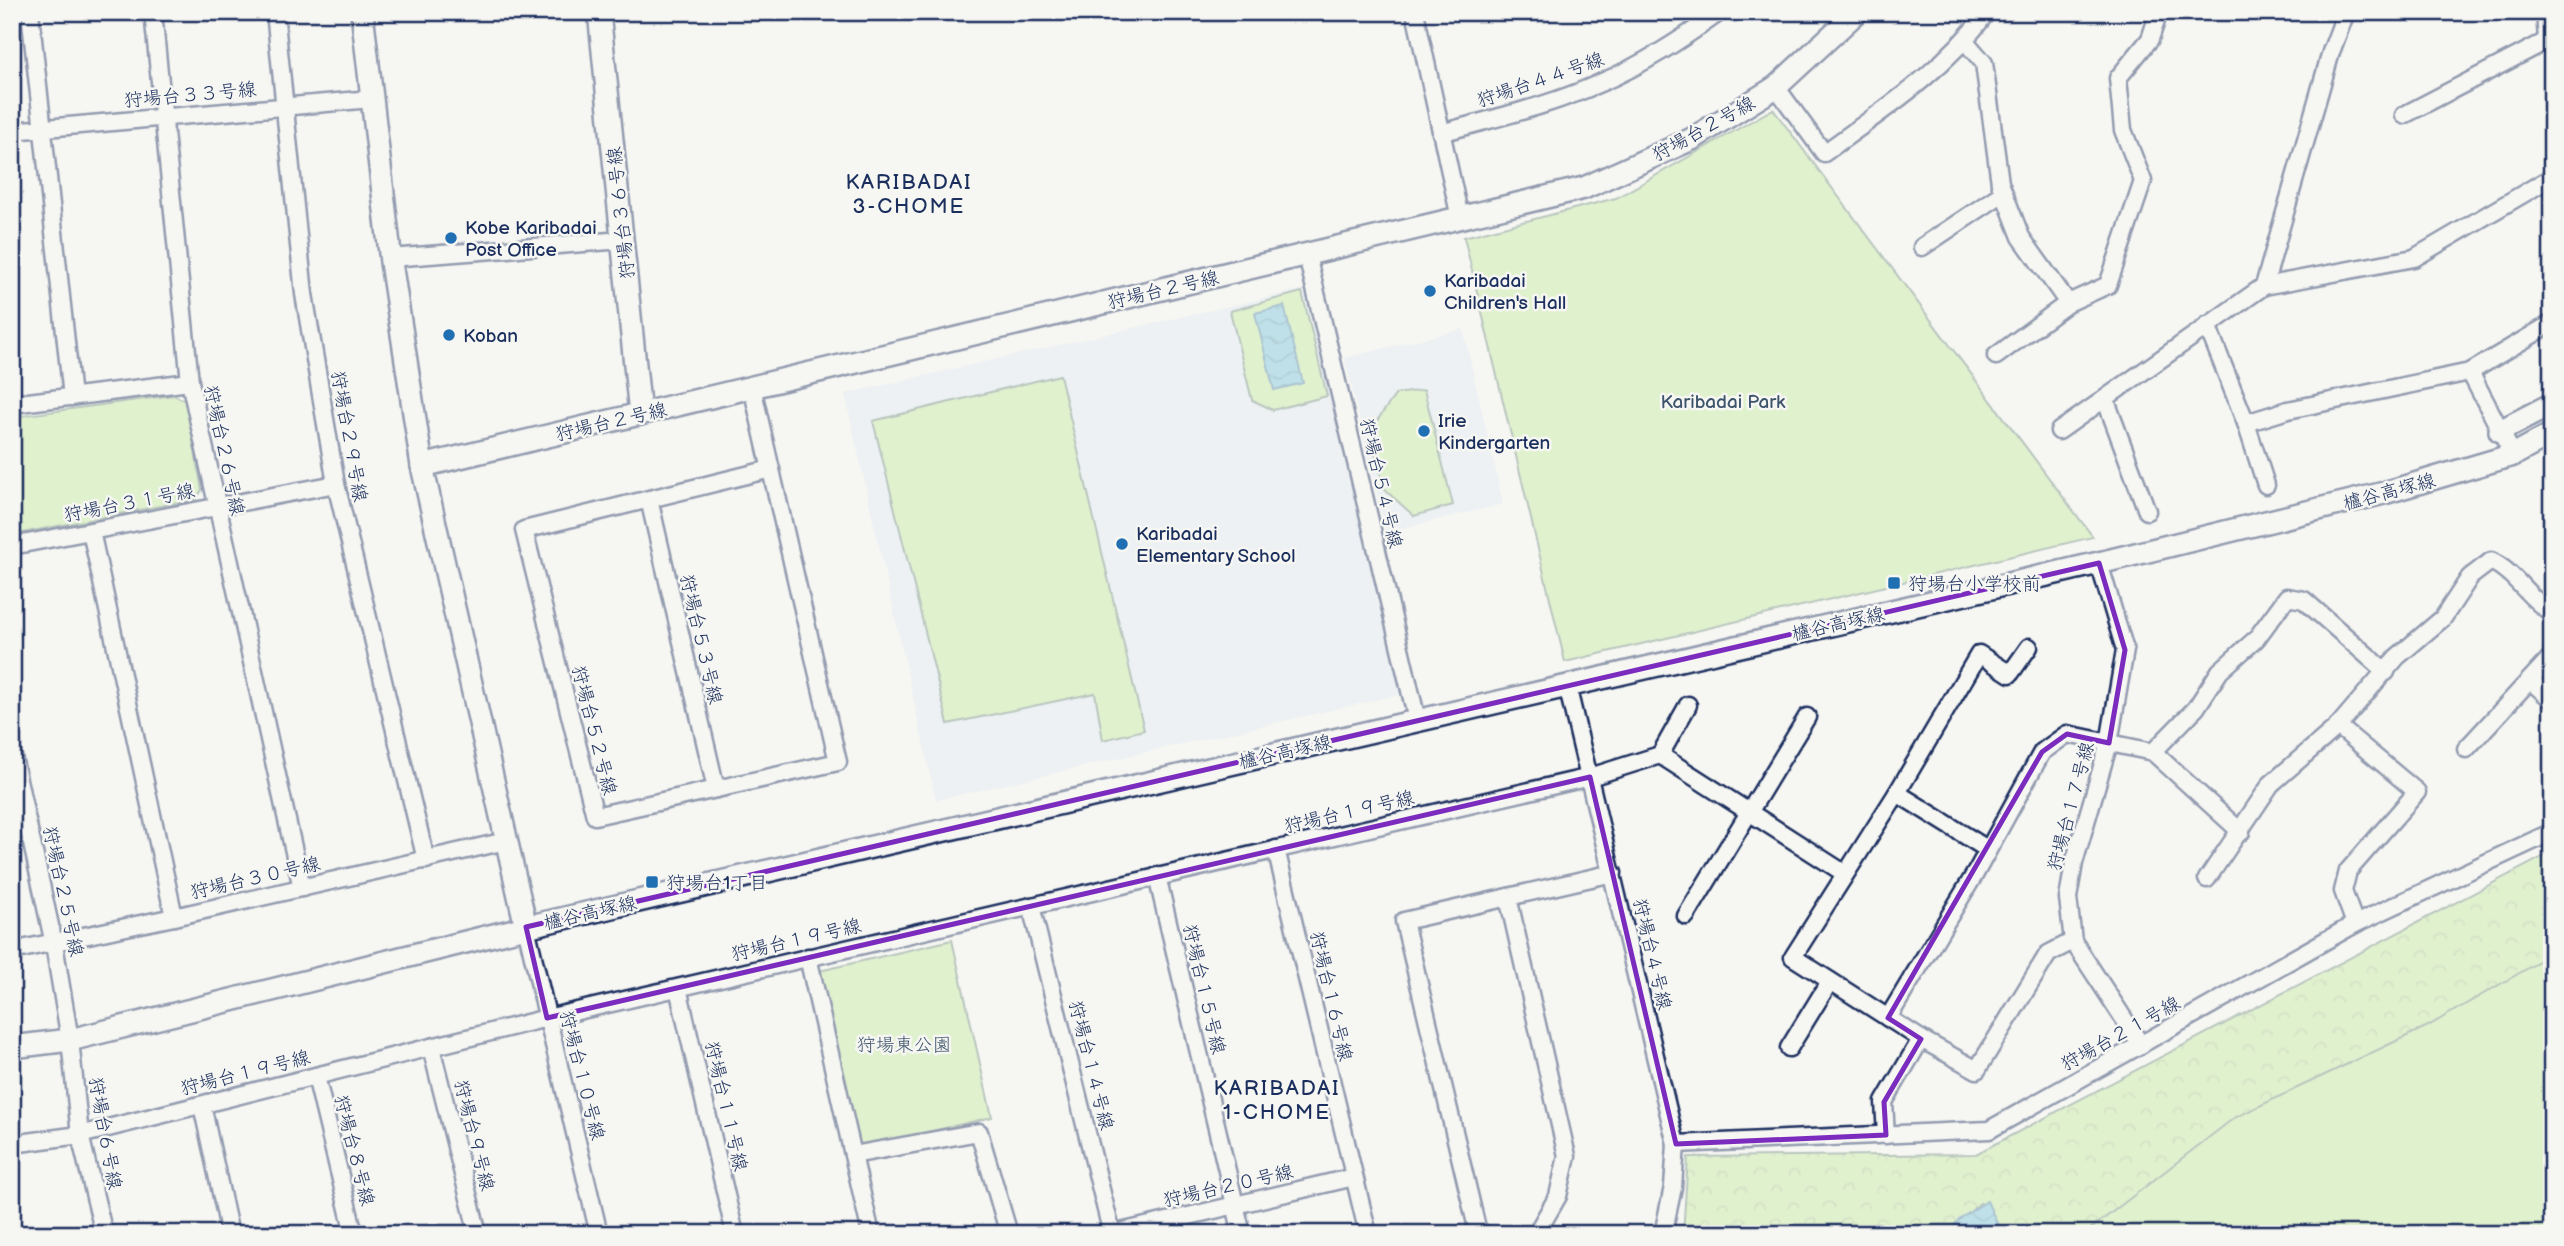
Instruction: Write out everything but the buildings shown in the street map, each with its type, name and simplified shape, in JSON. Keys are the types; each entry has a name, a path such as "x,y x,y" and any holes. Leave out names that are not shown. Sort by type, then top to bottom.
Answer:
{"street":[{"path":"30,12 72,397"},
{"name":"狩場台２６号線","path":"153,12 190,382 215,507 302,888"},
{"name":"狩場台２９号線","path":"275,12 304,294 336,484 426,860"},
{"path":"362,12 390,258 422,466 526,927"},
{"name":"狩場台３６号線","path":"599,12 640,414"},
{"path":"1415,12 1460,218"},
{"name":"狩場台４４号線","path":"1441,133 1520,111 1600,84 1677,42 1720,12"},
{"name":"狩場台２号線","path":"422,466 1584,188 1692,139 1776,88 1857,12"},
{"path":"1776,88 1824,153 1912,88 1965,41 1987,12"},
{"path":"1996,356 2068,303 2108,285 2143,181 2123,130 2118,78 2150,39 2160,12"},
{"path":"2264,286 2331,52 2346,12"},
{"path":"2404,115 2550,43 2545,12"},
{"path":"1965,41 1984,63 1989,116 2003,193 2021,237 2068,303"},
{"name":"狩場台３３号線","path":"12,131 371,99"},
{"path":"2059,431 2264,286 2414,258 2552,177"},
{"path":"1922,247 2003,193"},
{"path":"390,258 622,240"},
{"name":"狩場台５４号線","path":"1307,255 1417,720"},
{"path":"2246,423 2288,410 2470,372 2552,323"},
{"path":"2207,325 2246,423 2266,485"},
{"path":"2470,372 2513,455"},
{"path":"12,404 190,382"},
{"name":"狩場台５２号線","path":"752,387 771,469 838,762 595,816 524,530 771,469"},
{"path":"2105,401 2147,511"},
{"path":"2500,431 2552,404"},
{"name":"櫨谷高塚線","path":"12,1047 70,1040 526,927 2099,563 2384,493 2513,455 2552,434"},
{"name":"狩場台３１号線","path":"12,546 336,484"},
{"name":"狩場台５３号線","path":"649,499 716,789"},
{"path":"91,531 174,917"},
{"path":"2207,879 2271,784 2338,726 2397,657 2443,618 2470,577 2491,561 2506,568 2539,605 2552,612"},
{"name":"狩場台１７号線","path":"2099,563 2125,650 2109,743 2074,863 2068,898 2073,941 2141,1045"},
{"path":"2153,751 2196,708 2220,671 2256,639 2287,597 2304,600 2386,672"},
{"path":"2029,647 2010,674 1979,654 1897,793 1793,957 1921,1039 1977,1070 2048,954 2073,941"},
{"path":"2466,750 2552,656"},
{"path":"2530,680 2552,700"},
{"name":"狩場台４号線","path":"1567,685 1676,1144 1673,1187 1663,1234"},
{"path":"1688,705 1660,755 1844,873"},
{"path":"1686,916 1807,717"},
{"path":"2338,726 2417,792 2348,871 2343,891 2355,924"},
{"path":"1888,1018 1976,872 2042,752 2067,734 2153,751 2241,832"},
{"name":"狩場台２５号線","path":"12,752 54,944 70,1040"},
{"name":"狩場台１９号線","path":"12,1144 80,1135 547,1018 1590,777 1660,755"},
{"path":"1897,793 1987,849"},
{"name":"狩場台２１号線","path":"1676,1144 1989,1130 2355,924 2552,832"},
{"name":"狩場台３０号線","path":"12,951 54,944 506,841"},
{"name":"狩場台１６号線","path":"1276,849 1368,1234"},
{"path":"1483,1234 1477,1228 1404,921 1613,873"},
{"name":"狩場台１５号線","path":"1157,876 1242,1234"},
{"path":"1508,897 1567,1156 1558,1196 1536,1234"},
{"name":"狩場台１４号線","path":"1031,906 1112,1234"},
{"name":"狩場台１０号線","path":"526,927 599,1234"},
{"path":"808,957 871,1234"},
{"path":"1788,1048 1830,981"},
{"name":"狩場台１１号線","path":"678,988 735,1234"},
{"path":"1886,1135 1884,1102 1921,1039"},
{"name":"狩場台６号線","path":"70,1040 80,1135 104,1234"},
{"name":"狩場台９号線","path":"431,1048 478,1234"},
{"name":"狩場台８号線","path":"316,1076 354,1234"},
{"path":"202,1105 230,1234"},
{"path":"853,1156 979,1132 1009,1234"},
{"name":"狩場台２０号線","path":"1112,1234 1354,1177"}],"highlighted area":[{"path":"2099,563 2125,650 2109,743 2067,734 2042,752 1888,1018 1921,1039 1884,1102 1886,1135 1676,1144 1590,777 547,1018 526,927"}],"shaded area":[{"name":"Karibadai Elementary School","path":"1304,289 1401,694 936,800 845,394"},
{"name":"Irie Kindergarten","path":"1463,329 1503,504 1386,532 1345,358"}],"green space":[{"name":"Karibadai Park","path":"1773,109 2093,537 1565,662 1464,237 1616,198"},
{"path":"1302,292 1327,396 1273,410 1252,400 1230,311"},
{"path":"1060,375 1144,730 1103,740 1095,693 948,724 873,421"},
{"path":"1424,390 1453,505 1414,516 1385,490 1369,432 1396,394"},
{"path":"174,395 186,401 202,490 196,499 12,535 12,417"},
{"path":"2552,852 2552,949 2535,964 2428,1026 2234,1118 2084,1234 2002,1234 2003,1230 1980,1203 1946,1234 1683,1234 1688,1157 1976,1154"},
{"path":"2552,904 2552,1234 2059,1234"},
{"name":"狩場東公園","path":"952,940 992,1117 856,1149 815,972"}],"water":[{"path":"1284,306 1303,383 1274,390 1255,313"},
{"path":"1987,1201 2002,1234 1946,1234 1961,1218"}],"place":[{"name":"Kobe Karibadai Post Office","path":"451,238"},
{"name":"Karibadai Children's Hall","path":"1430,291"},
{"name":"Koban","path":"449,335"},
{"name":"Irie Kindergarten","path":"1424,431"},
{"name":"Karibadai Elementary School","path":"1122,544"},
{"name":"狩場台小学校前","path":"1894,583"},
{"name":"狩場台1丁目","path":"652,882"}],"district":[{"name":"KARIBADAI 3-CHOME","path":"909,194"},
{"name":"KARIBADAI 1-CHOME","path":"1277,1100"}]}
